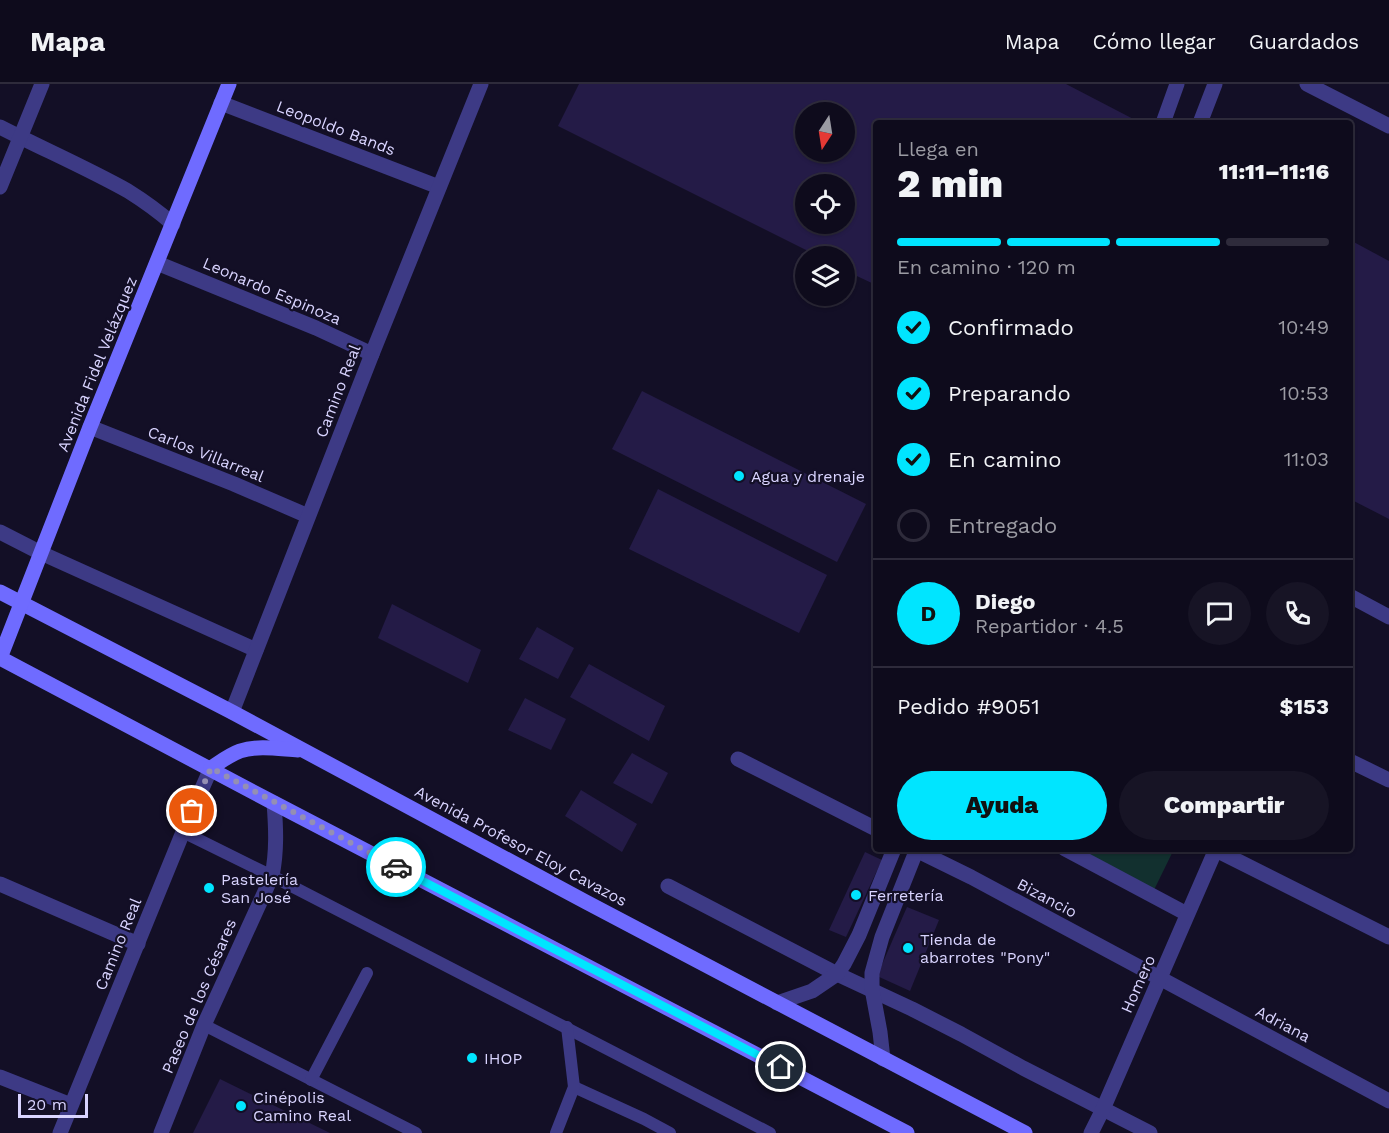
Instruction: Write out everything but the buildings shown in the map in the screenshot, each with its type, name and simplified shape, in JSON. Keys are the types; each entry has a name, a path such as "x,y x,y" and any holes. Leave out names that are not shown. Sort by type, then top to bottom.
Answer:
{"main road":[{"name":"Avenida Fidel Velázquez","path":"0,658 90,427 229,84"},
{"name":"Avenida Profesor Eloy Cavazos","path":"0,592 304,750 1025,1133"},
{"path":"0,658 907,1133"},
{"path":"211,768 242,750 265,748 304,750"}],"street":[{"path":"0,187 42,84"},
{"name":"Camino Real","path":"232,712 372,354 481,84"},
{"path":"1164,120 1177,84"},
{"path":"1201,120 1215,84"},
{"path":"1307,84 1389,126"},
{"name":"Leopoldo Bands","path":"221,104 439,187"},
{"path":"0,128 130,192 173,224"},
{"name":"Leonardo Espinoza","path":"157,263 316,328 372,354"},
{"name":"Carlos Villarreal","path":"90,427 308,516"},
{"path":"0,532 41,553 256,650"},
{"path":"1353,598 1389,617"},
{"path":"738,759 873,827"},
{"path":"1353,762 1389,780"},
{"name":"Camino Real","path":"60,1133 211,768"},
{"name":"Paseo de los Césares","path":"161,1133 204,1025 272,876 276,841 274,803"},
{"path":"777,1003 812,991 837,974 859,935 893,852"},
{"path":"883,1059 872,989 872,973 882,937 915,852"},
{"name":"Bizancio","path":"922,852 1160,979"},
{"path":"1071,852 1187,914"},
{"name":"Homero","path":"1091,1133 1214,852"},
{"path":"1221,852 1389,937"},
{"path":"0,884 138,944"},
{"path":"668,886 837,974 961,1034 1150,1133"},
{"name":"Adriana","path":"1160,979 1389,1101"},
{"path":"0,1077 71,1105"}],"lane":[{"path":"183,832 770,1133"},
{"path":"311,1080 367,973"},
{"path":"204,1025 416,1133"},
{"path":"556,1133 574,1087 567,1027"},
{"path":"574,1087 670,1133"}],"green space":[{"path":"1076,852 1173,852 1154,890"}],"way so far":[{"path":"192,811 211,768 396,867"}],"place":[{"name":"Agua y drenaje","path":"739,476"},
{"name":"Pastelería San José","path":"209,888"},
{"name":"Ferretería","path":"856,895"},
{"name":"Tienda de abarrotes \"Pony\"","path":"908,948"},
{"name":"IHOP","path":"472,1058"},
{"name":"Cinépolis Camino Real","path":"241,1106"}],"route":[{"path":"396,867 781,1067"}]}
